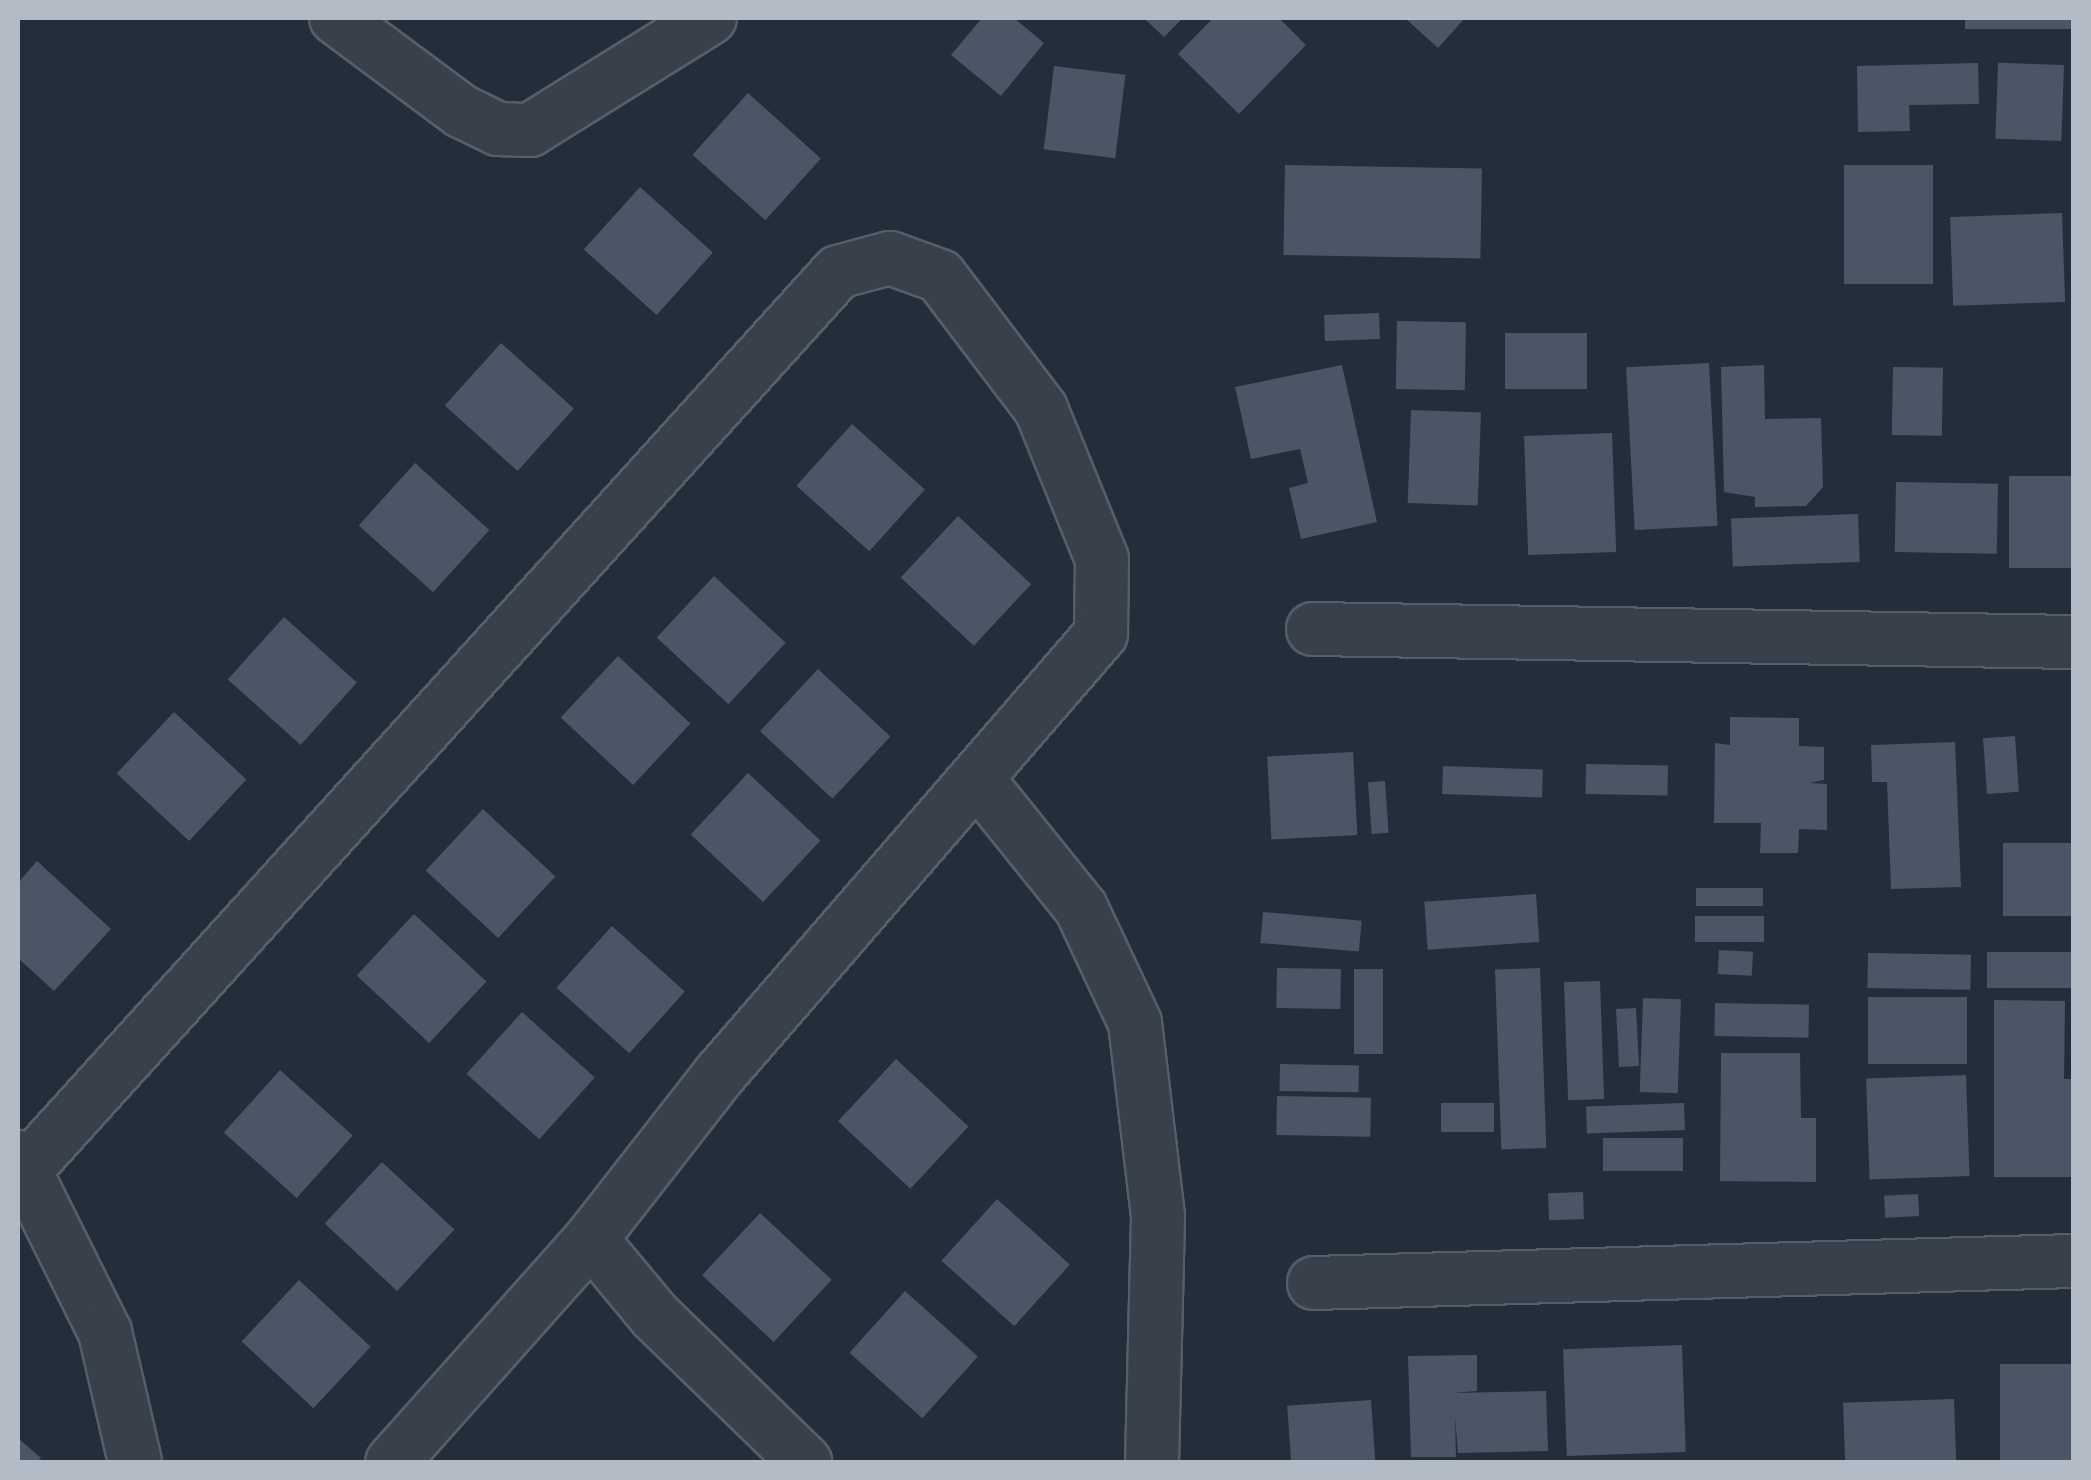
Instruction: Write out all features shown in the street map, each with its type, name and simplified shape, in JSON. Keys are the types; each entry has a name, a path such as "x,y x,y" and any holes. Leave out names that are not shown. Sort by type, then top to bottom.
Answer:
{"street":[{"path":"336,18 462,111 498,129 530,130 710,18"},
{"path":"135,1462 106,1332 20,1168 838,272 890,258 940,276 1041,409 1102,559 1100,634 978,780 719,1075 591,1239 392,1462"},
{"path":"1313,629 2074,642"},
{"path":"978,780 1081,908 1136,1023 1158,1218 1152,1462"},
{"path":"591,1239 654,1315 805,1462"},
{"path":"1314,1283 2074,1261"}],"building":[{"path":"982,18 1014,18 1044,43 1001,96 951,55"},
{"path":"1144,18 1183,18 1164,37"},
{"path":"1213,18 1279,18 1306,45 1239,114 1178,54"},
{"path":"1405,18 1465,18 1438,48"},
{"path":"1965,18 2074,18 2074,29 1965,29"},
{"path":"1978,63 1979,104 1909,105 1910,131 1858,132 1857,66"},
{"path":"1998,63 2064,65 2061,141 1995,139"},
{"path":"1054,66 1125,75 1115,158 1044,149"},
{"path":"748,93 821,159 765,220 692,155"},
{"path":"1285,165 1482,168 1480,258 1283,255"},
{"path":"1844,165 1933,165 1933,284 1844,284"},
{"path":"640,187 713,253 657,315 584,249"},
{"path":"2062,213 2065,302 1953,306 1950,217"},
{"path":"1379,313 1380,339 1325,341 1324,315"},
{"path":"1397,321 1466,322 1465,390 1396,389"},
{"path":"1505,333 1587,333 1587,389 1505,389"},
{"path":"501,343 574,409 518,471 445,405"},
{"path":"1709,363 1718,526 1635,530 1626,367"},
{"path":"1342,365 1377,522 1301,539 1289,488 1308,483 1300,449 1251,459 1235,387"},
{"path":"1764,365 1765,419 1821,418 1823,487 1806,506 1755,507 1755,497 1724,492 1721,367"},
{"path":"1893,367 1943,368 1942,436 1892,435"},
{"path":"1411,410 1481,412 1478,505 1408,503"},
{"path":"852,424 925,490 869,551 796,486"},
{"path":"1612,433 1616,552 1528,555 1524,436"},
{"path":"415,463 489,530 433,592 359,525"},
{"path":"2009,476 2074,476 2074,568 2009,568"},
{"path":"1896,482 1998,484 1997,554 1895,552"},
{"path":"1858,514 1860,562 1733,566 1731,518"},
{"path":"958,516 1031,584 974,646 901,577"},
{"path":"714,576 786,643 728,704 657,637"},
{"path":"284,617 357,683 301,745 228,679"},
{"path":"618,656 690,724 633,785 561,717"},
{"path":"818,669 890,737 832,799 760,731"},
{"path":"174,712 246,780 189,841 117,773"},
{"path":"1730,717 1799,718 1799,746 1824,747 1824,780 1809,783 1827,784 1827,830 1799,829 1798,853 1760,853 1761,823 1714,823 1715,743 1730,745"},
{"path":"2015,736 2019,792 1987,794 1983,738"},
{"path":"1955,742 1961,887 1891,889 1887,782 1872,782 1871,745"},
{"path":"1353,752 1357,835 1271,839 1267,757"},
{"path":"1586,764 1668,765 1667,795 1585,794"},
{"path":"1443,766 1543,769 1542,797 1442,794"},
{"path":"748,773 820,841 763,902 691,834"},
{"path":"1385,781 1389,833 1372,834 1368,782"},
{"path":"483,809 555,877 498,938 426,870"},
{"path":"2003,843 2074,843 2074,916 2003,916"},
{"path":"37,861 111,929 54,991 18,958 18,883"},
{"path":"1696,888 1763,888 1763,906 1696,906"},
{"path":"1536,894 1539,942 1428,950 1424,902"},
{"path":"1263,912 1362,921 1359,952 1260,943"},
{"path":"414,914 486,982 429,1043 357,975"},
{"path":"1695,916 1764,916 1764,942 1695,942"},
{"path":"612,926 685,992 629,1053 556,988"},
{"path":"1719,950 1753,952 1752,976 1718,974"},
{"path":"1987,952 2074,952 2074,988 1987,988"},
{"path":"1868,953 1971,955 1970,990 1867,988"},
{"path":"1277,968 1341,969 1340,1009 1276,1008"},
{"path":"1540,968 1546,1148 1501,1149 1495,970"},
{"path":"1354,969 1383,969 1383,1054 1354,1054"},
{"path":"1600,981 1604,1099 1568,1100 1564,982"},
{"path":"1868,997 1967,997 1967,1064 1868,1064"},
{"path":"1643,998 1681,999 1678,1093 1640,1092"},
{"path":"1994,1000 2065,1001 2064,1079 2074,1079 2074,1177 1994,1177"},
{"path":"1715,1003 1809,1005 1808,1038 1714,1036"},
{"path":"1636,1008 1639,1066 1619,1067 1616,1009"},
{"path":"522,1012 595,1078 539,1139 466,1074"},
{"path":"1721,1053 1800,1053 1801,1118 1816,1118 1816,1182 1720,1181"},
{"path":"896,1059 968,1127 910,1189 838,1121"},
{"path":"1280,1064 1359,1065 1359,1092 1280,1091"},
{"path":"280,1070 353,1136 297,1198 224,1132"},
{"path":"1966,1075 1970,1176 1870,1179 1866,1078"},
{"path":"1277,1096 1371,1098 1370,1137 1276,1135"},
{"path":"1441,1103 1494,1103 1494,1132 1441,1132"},
{"path":"1684,1103 1685,1130 1587,1133 1586,1106"},
{"path":"1603,1138 1683,1138 1683,1171 1603,1171"},
{"path":"382,1162 454,1230 397,1291 325,1223"},
{"path":"1583,1192 1584,1219 1549,1220 1548,1193"},
{"path":"1918,1194 1919,1216 1885,1218 1884,1196"},
{"path":"997,1199 1070,1265 1014,1326 941,1261"},
{"path":"760,1213 832,1280 774,1342 702,1275"},
{"path":"299,1280 371,1347 313,1408 242,1341"},
{"path":"905,1291 978,1357 922,1418 849,1353"},
{"path":"1682,1345 1686,1452 1567,1456 1563,1349"},
{"path":"1477,1355 1477,1391 1451,1393 1546,1391 1548,1451 1458,1453 1455,1416 1456,1457 1411,1457 1408,1356"},
{"path":"2000,1364 2074,1364 2074,1462 2000,1462"},
{"path":"1954,1399 1956,1462 1845,1462 1843,1403"},
{"path":"1371,1400 1375,1462 1291,1462 1287,1406"},
{"path":"18,1438 41,1458 38,1462 18,1462"}]}
